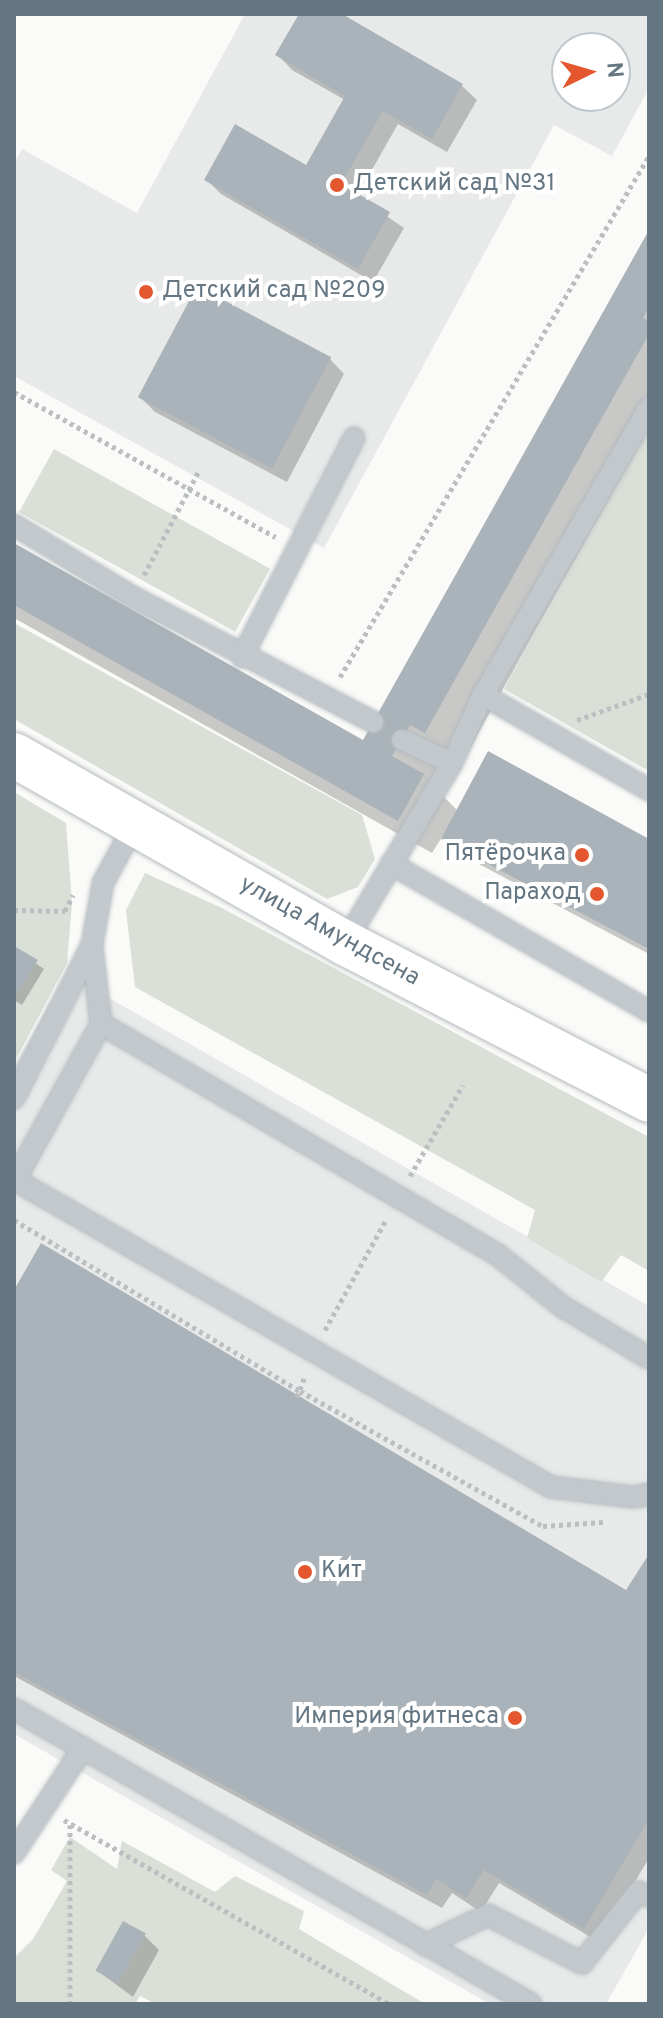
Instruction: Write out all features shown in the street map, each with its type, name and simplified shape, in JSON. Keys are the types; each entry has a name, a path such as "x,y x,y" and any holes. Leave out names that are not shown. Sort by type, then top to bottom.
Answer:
{"main road":[{"name":"улица Амундсена","path":"14,755 345,943 649,1100"}],"lane":[{"path":"345,943 452,763 483,695 649,408"},
{"path":"242,657 354,438"},
{"path":"14,525 133,597 242,657 326,702 373,722"},
{"path":"483,695 649,790"},
{"path":"402,740 452,763"},
{"path":"135,824 103,883 92,945 101,1024 15,1180 551,1487 634,1497 649,1494"},
{"path":"391,864 649,1011"},
{"path":"14,1098 92,945"},
{"path":"101,1024 498,1255 563,1307 649,1358"},
{"path":"14,1709 531,2004"},
{"path":"14,1853 83,1748"},
{"path":"425,1945 488,1915 582,1963 638,1892 649,1896"}],"path":[{"path":"326,702 649,156"},
{"path":"14,392 298,549"},
{"path":"133,597 200,469"},
{"path":"546,731 649,694"},
{"path":"14,910 65,911 77,885"},
{"path":"299,1394 314,1351 463,1085"},
{"path":"14,1220 299,1394 543,1526 619,1521"},
{"path":"43,1809 389,2004"},
{"path":"70,1824 70,2004"}],"shaded area":[{"path":"245,14 649,14 649,88 612,156 554,125 324,548 14,376 14,164 22,149 137,213"},
{"path":"649,428 649,771 504,689"},
{"path":"54,449 270,569 235,632 19,512"},
{"path":"14,623 362,815 375,859 358,887 327,899 14,719"},
{"path":"14,792 66,823 72,903 67,963 14,1063"},
{"path":"145,873 222,908 649,1137 649,1271 621,1255 601,1282 527,1238 535,1210 135,987 126,910"},
{"name":"Кит","path":"67,974 649,1306 649,1928 606,2004 490,2004 14,1734 14,1065"},
{"path":"70,1837 117,1869 122,1841 215,1892 235,1876 304,1911 299,1929 425,2004 156,2004 140,1996 135,2004 14,2004 14,1958 33,1939 67,1881 51,1870"}],"building":[{"path":"299,14 342,14 463,84 432,139 383,111 341,184 390,212 358,269 204,180 235,124 306,165 345,96 275,55"},
{"path":"649,230 649,307 643,318 649,322 649,334 425,733 410,725 392,756 424,774 398,821 14,605 14,543 363,740"},
{"path":"197,286 331,357 272,469 138,397"},
{"name":"Параход","path":"488,751 649,839 649,949 441,839"},
{"path":"14,946 38,960 14,999"},
{"name":"Кит","path":"41,1243 626,1590 649,1554 649,1819 584,1929 484,1870 466,1898 436,1879 427,1895 14,1672 14,1290"},
{"path":"123,1921 146,1934 118,1983 95,1971"}],"place":[{"name":"Детский сад №31","path":"337,185"},
{"name":"Детский сад №209","path":"146,292"},
{"name":"Пятёрочка","path":"582,855"},
{"name":"Параход","path":"597,894"},
{"name":"Кит","path":"305,1572"},
{"name":"Империя фитнеса","path":"515,1718"}]}
